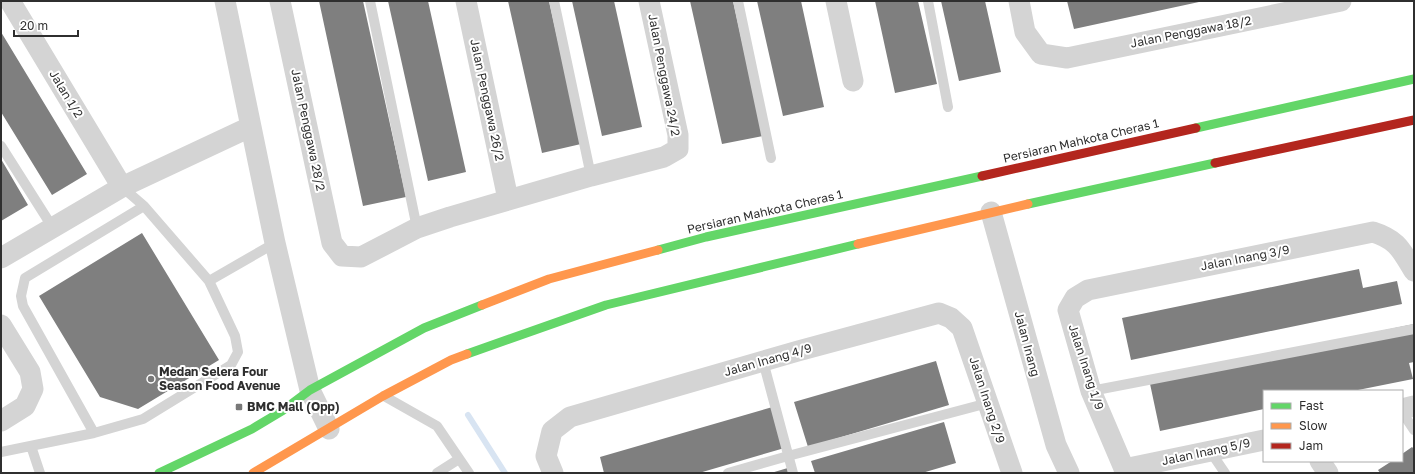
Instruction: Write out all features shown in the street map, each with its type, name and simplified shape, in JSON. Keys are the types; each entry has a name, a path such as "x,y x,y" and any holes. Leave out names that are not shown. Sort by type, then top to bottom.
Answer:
{"main road":[{"name":"Persiaran Mahkota Cheras 1","path":"159,473 252,429 282,411 310,390 424,328 549,279 714,236 1414,79"},
{"path":"252,473 268,465 383,396 451,360 606,305 991,212 1414,120"}],"street":[{"name":"Jalan 1/2","path":"10,1 122,187"},
{"path":"225,1 275,243 310,390 329,429"},
{"name":"Jalan Penggawa 28/2","path":"280,1 332,243 342,256 361,257 417,228"},
{"name":"Jalan Penggawa 26/2","path":"466,1 508,199"},
{"name":"Jalan Penggawa 24/2","path":"591,176 664,157 678,149 678,135 649,1"},
{"path":"836,1 853,81"},
{"name":"Jalan Penggawa 18/2","path":"1019,1 1025,32 1041,54 1067,58 1294,6 1341,1"},
{"path":"1,258 122,187 250,127"},
{"path":"417,228 508,199 591,176"},
{"name":"Jalan Inang","path":"991,212 1056,445 1069,473"},
{"name":"Jalan Inang 3/9","path":"1088,290 1373,232 1387,237 1398,246 1414,271"},
{"name":"Jalan Inang 1/9","path":"1088,290 1075,298 1068,310 1091,391 1125,471"},
{"name":"Jalan Inang 4/9","path":"553,473 546,456 552,431 570,417 763,361 939,313 951,318 962,328"},
{"path":"1,325 30,372 33,389 25,406 1,421"},
{"name":"Jalan Inang 2/9","path":"962,328 1012,473"},
{"path":"1403,410 1414,406"},
{"name":"Jalan Inang 5/9","path":"1125,471 1263,440"},
{"path":"1321,462 1328,473"}],"lane":[{"path":"370,1 417,228"},
{"path":"554,1 591,176"},
{"path":"738,1 771,158"},
{"path":"928,1 948,107"},
{"path":"1,146 53,228"},
{"path":"1,452 94,433 143,419 231,365 238,352 235,336 209,281 144,206 122,187"},
{"path":"94,433 23,306 21,296 25,278 144,206"},
{"path":"209,281 275,243"},
{"path":"1091,391 1414,329"},
{"path":"763,361 793,473"},
{"path":"383,396 437,426 469,473"},
{"path":"728,473 988,403"},
{"path":"1403,412 1414,430"},
{"path":"31,446 40,473"},
{"path":"1210,451 1225,473"},
{"path":"437,473 459,459"},
{"path":"261,473 268,465"}],"building":[{"path":"319,1 363,1 406,197 363,206"},
{"path":"388,1 428,1 466,172 428,181"},
{"path":"508,1 549,1 581,144 542,153"},
{"path":"572,1 614,1 642,127 602,136"},
{"path":"690,1 733,1 763,136 722,144"},
{"path":"757,1 801,1 824,107 783,116"},
{"path":"875,1 918,1 937,84 895,93"},
{"path":"941,1 985,1 1001,72 959,81"},
{"path":"1067,1 1199,1 1199,2 1074,29"},
{"path":"1,32 87,174 52,195 1,112"},
{"path":"1,159 28,205 1,221"},
{"path":"142,233 219,360 138,409 100,397 39,296"},
{"path":"1359,269 1363,288 1397,281 1402,304 1131,360 1122,318"},
{"path":"1414,324 1414,362 1409,363 1413,379 1358,390 1263,390 1263,409 1160,431 1149,379"},
{"path":"936,361 949,405 808,447 794,402"},
{"path":"776,406 788,447 699,473 604,473 600,457"},
{"path":"944,422 956,463 922,473 815,473 811,461"},
{"path":"1412,447 1414,449 1414,473 1380,473 1378,470 1390,462 1403,462 1403,453"},
{"path":"791,467 792,473 771,473"}],"waterway":[{"path":"468,415 505,473"}],"traffic: fast":[{"path":"1196,128 1414,79"},
{"path":"1028,204 1215,163"},
{"path":"658,250 706,237 982,176"},
{"path":"467,354 606,305 858,244"},
{"path":"159,473 252,429 282,411 310,390 424,328 482,305"}],"traffic: slow":[{"path":"858,244 1028,204"},
{"path":"482,305 549,279 658,250"},
{"path":"253,473 383,396 451,360 467,354"}],"traffic: jam":[{"path":"1215,163 1414,120"},
{"path":"982,176 1196,128"}],"place":[{"name":"Medan Selera Four Season Food Avenue","path":"151,379"},
{"name":"BMC Mall (Opp)","path":"239,407"}]}
